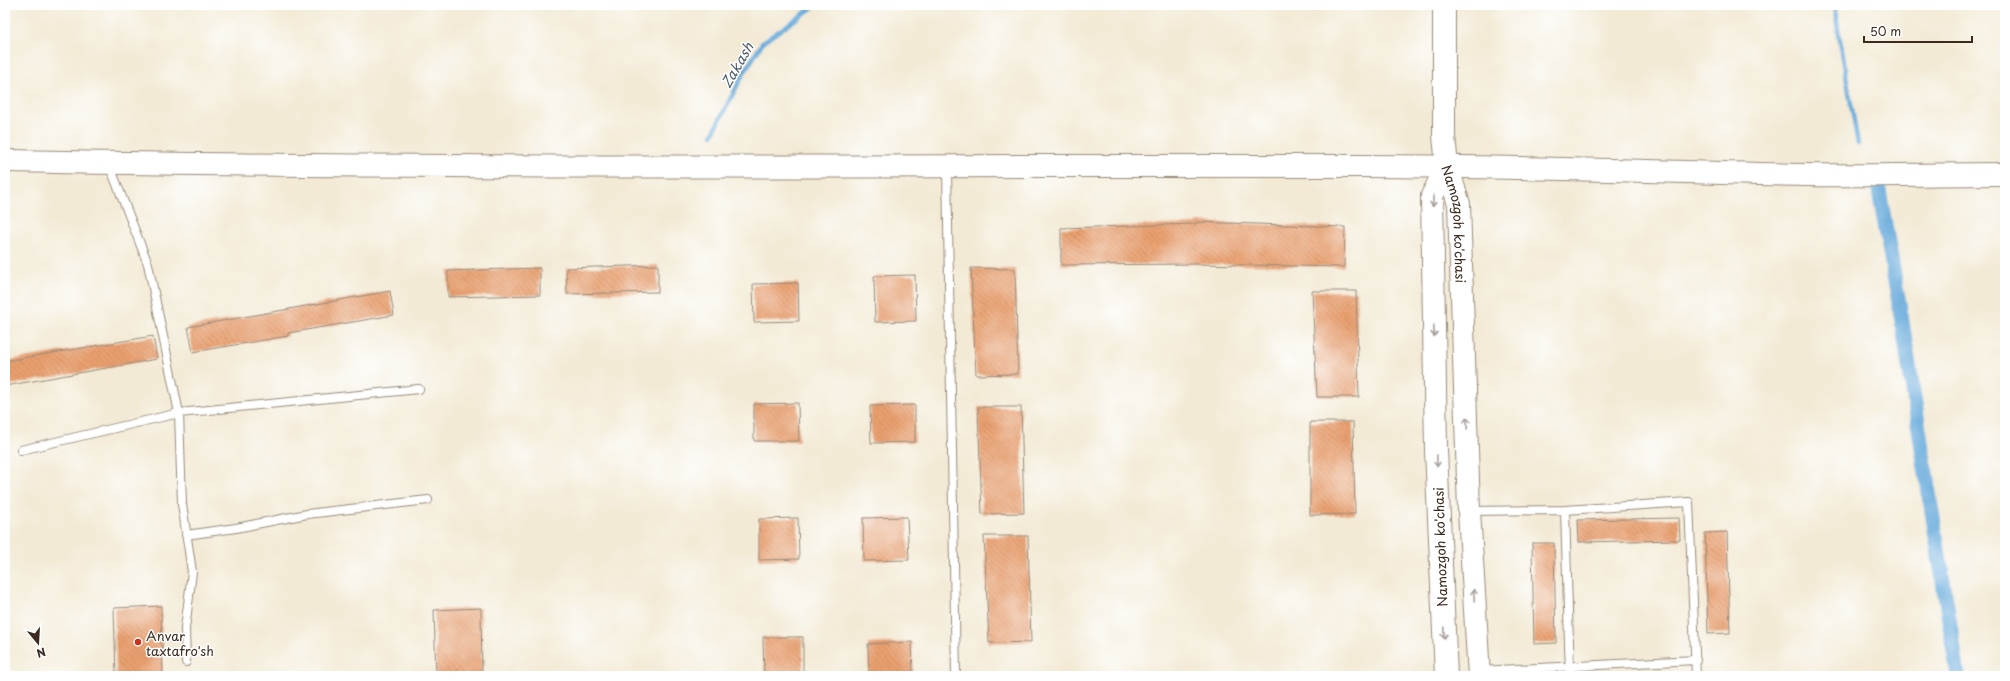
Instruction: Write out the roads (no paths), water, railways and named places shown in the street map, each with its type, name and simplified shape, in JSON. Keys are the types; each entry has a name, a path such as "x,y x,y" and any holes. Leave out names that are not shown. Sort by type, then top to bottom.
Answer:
{"main road":[{"path":"1444,5 1444,136 1447,166"},
{"path":"5,161 198,165 528,167 947,165 1447,166 1810,175 2005,174"},
{"name":"Namozgoh ko'chasi","path":"1447,166 1460,204 1469,511 1479,673"},
{"name":"Namozgoh ko'chasi","path":"1446,676 1436,450 1432,196 1447,166"}],"lane":[{"path":"109,163 148,264 179,413 182,504 192,572 184,629 186,662"},
{"path":"947,165 956,676"},
{"path":"20,450 179,413 419,389"},
{"path":"186,535 236,528 307,514 428,500"},
{"path":"1469,511 1565,510 1689,502 1696,676"},
{"path":"1565,510 1570,676"},
{"path":"1479,673 1570,666 1696,660"}],"waterway":[{"name":"Zakash","path":"712,135 742,76 763,42 816,5"},
{"path":"1834,5 1858,144"},
{"path":"1878,185 1900,309 1958,676"}],"place":[{"name":"Anvar taxtafro'sh","path":"138,642"}]}
